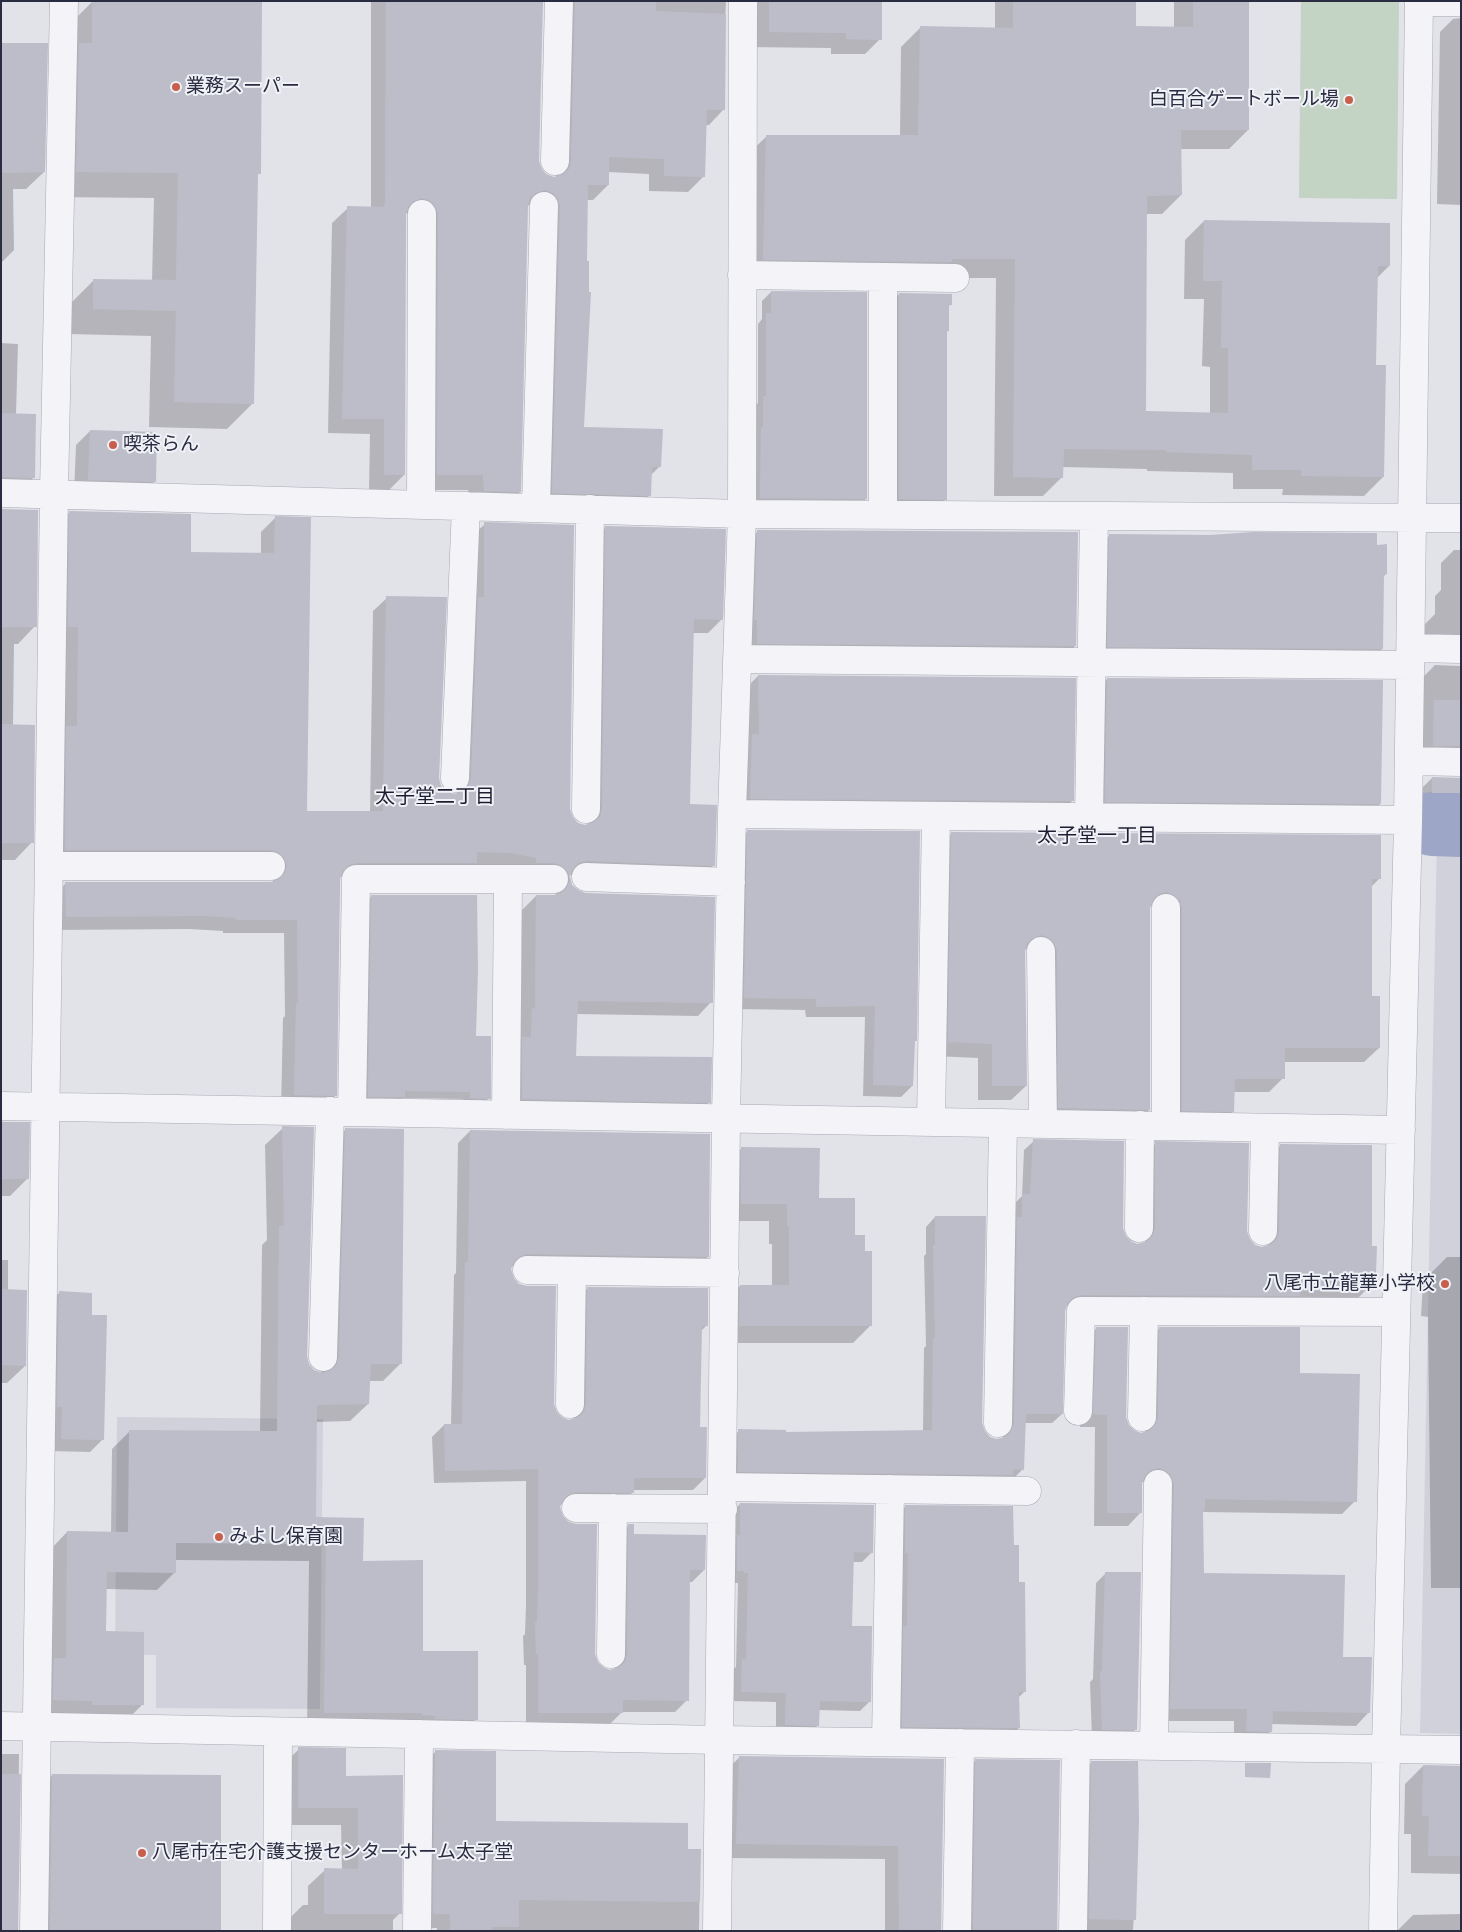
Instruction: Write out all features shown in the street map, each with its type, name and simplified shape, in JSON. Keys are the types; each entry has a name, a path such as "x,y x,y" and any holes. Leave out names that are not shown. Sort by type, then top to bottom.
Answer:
{"street":[{"path":"34,1931 54,493 64,1"},
{"path":"555,161 559,1"},
{"path":"717,1931 726,1118 732,814 742,514 743,1"},
{"path":"1383,1931 1408,820 1418,2 1461,2"},
{"path":"536,508 544,206"},
{"path":"421,504 422,214"},
{"path":"742,275 954,278"},
{"path":"882,514 883,276"},
{"path":"1,493 54,493 742,514 1461,518"},
{"path":"455,778 466,506"},
{"path":"586,808 590,509"},
{"path":"1089,817 1094,516"},
{"path":"737,659 1092,662 1410,657 1461,649"},
{"path":"1409,761 1461,762"},
{"path":"732,814 1408,820"},
{"path":"931,1122 936,816"},
{"path":"49,866 271,866"},
{"path":"586,877 731,882"},
{"path":"323,1357 356,879 554,879"},
{"path":"506,1115 508,879"},
{"path":"1139,1228 1153,1126 1166,908"},
{"path":"1041,951 1044,1124"},
{"path":"1,1106 1401,1130"},
{"path":"998,1424 1003,1123"},
{"path":"1263,1231 1265,1128"},
{"path":"527,1270 725,1273"},
{"path":"570,1404 572,1271"},
{"path":"1078,1411 1081,1311 1396,1312"},
{"path":"1142,1417 1144,1311"},
{"path":"1154,1746 1158,1484"},
{"path":"886,1742 890,1489"},
{"path":"576,1508 613,1508 723,1498 890,1489 1026,1491"},
{"path":"611,1654 613,1508"},
{"path":"1,1726 720,1740 1461,1750"},
{"path":"277,1931 278,1732"},
{"path":"417,1931 419,1734"},
{"path":"956,1931 960,1743"},
{"path":"1073,1931 1076,1744"}],"shaded area":[{"name":"八尾市立龍華小学校","path":"1437,835 1461,835 1461,1734 1420,1733"},
{"name":"みよし保育園","path":"117,1417 323,1419 320,1709 156,1708 156,1655 115,1655"}],"green space":[{"name":"白百合ゲートボール場","path":"1301,1 1399,1 1397,199 1299,198"}],"building":[{"path":"92,1 262,2 261,174 258,174 254,404 174,402 176,311 93,309 93,279 176,280 178,173 76,172 79,43 92,43"},
{"path":"386,1 543,1 539,161 546,174 554,177 563,174 569,169 571,161 575,1 656,1 656,11 726,14 725,110 707,110 705,177 664,176 664,159 609,157 609,185 588,185 587,261 589,261 589,292 591,292 584,427 663,429 661,467 652,467 651,496 552,493 560,206 553,193 545,190 536,193 530,198 528,206 521,492 484,491 483,475 437,475 438,214 435,206 429,200 422,198 414,201 408,207 406,214 405,475 384,475 384,419 342,419 347,206 384,207 385,202"},
{"path":"769,1 882,1 882,40 846,39 846,33 769,32"},
{"path":"1013,1 1136,1 1136,26 1193,27 1193,1 1249,1 1249,130 1181,130 1182,195 1147,196 1146,411 1228,413 1228,348 1221,348 1222,281 1203,281 1204,220 1390,223 1390,266 1378,266 1376,365 1386,365 1384,477 1301,476 1301,470 1252,470 1252,455 1166,452 1166,450 1064,449 1063,478 1013,477 1015,259 952,259 952,262 763,260 766,135 918,135 920,26 1013,28"},
{"path":"1,43 48,43 45,172 1,173"},
{"path":"771,291 867,292 867,499 760,498 761,427 763,427 763,396 766,396 766,313 771,313"},
{"path":"899,293 952,294 952,305 949,305 949,331 947,331 947,500 899,499"},
{"path":"1,413 36,414 35,478 1,477"},
{"path":"90,430 157,432 156,482 88,480"},
{"path":"1,509 38,510 37,627 1,627"},
{"path":"69,511 191,514 191,552 274,553 275,516 311,517 307,811 383,811 386,596 447,597 439,778 441,786 454,794 462,792 468,787 471,779 478,597 484,597 484,522 574,525 570,809 578,823 585,825 594,822 600,817 602,809 605,526 726,529 723,620 694,619 690,804 717,805 715,866 587,861 578,863 570,876 572,885 585,893 715,897 713,1003 578,1001 576,1056 712,1057 711,1103 522,1099 522,1037 531,1037 532,1008 535,1009 536,895 554,895 561,893 567,887 570,879 568,872 561,865 536,863 536,858 511,853 477,852 477,863 356,863 349,865 343,871 340,879 337,1096 294,1095 296,1003 298,1003 297,920 236,920 236,918 204,916 66,917 65,882 271,882 279,879 285,873 287,866 284,858 278,852 271,850 65,850 66,726 77,726 78,627 68,627"},
{"path":"757,530 1078,532 1076,646 757,644 757,620 754,620"},
{"path":"1253,532 1377,533 1377,545 1387,544 1387,574 1384,574 1383,649 1107,647 1109,534 1210,535"},
{"path":"758,675 1076,678 1074,801 750,799 752,734 759,734"},
{"path":"1107,678 1383,680 1381,804 1105,802"},
{"path":"1434,700 1461,700 1461,746 1433,746"},
{"path":"1,724 35,725 34,843 1,843"},
{"path":"1432,777 1461,778 1461,793 1432,793"},
{"path":"747,830 920,831 917,1041 915,1041 913,1086 873,1085 875,1006 816,1007 816,999 744,998"},
{"path":"951,832 1381,835 1381,879 1372,879 1372,996 1380,996 1380,1048 1285,1048 1285,1079 1235,1079 1234,1112 1182,1111 1182,908 1180,901 1174,895 1166,892 1159,894 1153,900 1150,908 1150,1110 1058,1108 1057,951 1054,943 1049,938 1041,935 1033,938 1027,944 1025,951 1027,1086 992,1086 992,1044 948,1042"},
{"path":"371,895 477,895 478,970 476,1036 491,1036 491,1099 470,1098 470,1092 405,1091 405,1097 368,1097"},
{"path":"2,1122 30,1122 29,1179 2,1179"},
{"path":"282,1126 314,1127 307,1357 309,1364 314,1370 323,1373 336,1366 339,1357 345,1128 404,1129 402,1364 371,1364 369,1404 317,1405 316,1517 364,1518 363,1561 423,1560 423,1651 478,1651 478,1720 435,1719 435,1716 422,1715 422,1713 324,1713 326,1544 176,1543 176,1573 107,1572 106,1631 144,1632 144,1705 92,1705 92,1701 53,1700 54,1658 66,1658 67,1531 128,1532 129,1430 277,1431 279,1226 284,1226"},
{"path":"470,1130 710,1134 709,1257 527,1254 519,1257 511,1269 514,1278 519,1284 527,1286 556,1286 554,1404 557,1412 569,1420 578,1417 584,1412 586,1404 587,1287 708,1288 708,1326 702,1326 700,1427 707,1427 706,1478 634,1478 634,1493 576,1492 568,1495 560,1507 563,1516 569,1522 597,1524 595,1654 598,1662 610,1670 619,1667 625,1662 627,1654 628,1524 634,1524 634,1534 706,1535 705,1570 690,1570 689,1701 623,1700 623,1713 538,1713 538,1654 536,1654 535,1622 537,1622 538,1591 538,1469 445,1471 444,1424 462,1424 465,1262 468,1262"},
{"path":"1033,1139 1124,1141 1123,1228 1126,1236 1132,1242 1138,1244 1147,1241 1153,1235 1155,1229 1155,1141 1249,1143 1247,1231 1255,1245 1262,1247 1271,1244 1277,1239 1279,1232 1280,1144 1372,1145 1372,1246 1377,1246 1376,1274 1366,1291 1300,1291 1300,1296 1081,1295 1074,1297 1068,1303 1065,1311 1063,1414 1026,1414 1024,1470 1013,1469 1013,1475 738,1472 738,1429 786,1430 786,1432 932,1430 933,1338 935,1338 933,1245 935,1245 935,1216 986,1216 982,1423 990,1437 997,1439 1005,1437 1011,1431 1014,1423 1017,1217 1022,1217 1022,1194 1030,1194"},
{"path":"741,1147 820,1148 819,1198 855,1198 855,1235 865,1235 865,1251 872,1251 872,1326 739,1326 740,1285 789,1285 787,1204 741,1204"},
{"path":"1,1289 27,1290 26,1366 1,1365"},
{"path":"59,1291 92,1293 92,1315 107,1315 104,1440 61,1439 62,1407 57,1407"},
{"path":"1096,1327 1128,1327 1126,1417 1129,1425 1141,1433 1150,1430 1158,1418 1159,1327 1300,1327 1300,1373 1360,1374 1357,1502 1205,1499 1205,1511 1203,1511 1204,1573 1345,1575 1343,1657 1372,1657 1370,1713 1273,1711 1272,1732 1246,1731 1247,1709 1170,1709 1174,1484 1171,1476 1166,1471 1159,1468 1151,1470 1145,1476 1142,1483 1142,1513 1107,1513 1107,1415 1093,1414"},
{"path":"740,1503 874,1505 873,1553 854,1552 852,1626 872,1626 871,1702 820,1701 819,1726 785,1725 786,1693 741,1692 742,1659 746,1659 748,1573 737,1571 737,1535 740,1535"},
{"path":"905,1505 1013,1506 1014,1545 1019,1545 1019,1582 1025,1582 1026,1692 1019,1692 1020,1728 902,1727 903,1626 907,1626 908,1553 905,1553"},
{"path":"1105,1572 1141,1572 1137,1730 1102,1730 1100,1671 1102,1671"},
{"path":"298,1747 346,1748 346,1776 403,1775 402,1914 324,1914 324,1868 358,1869 358,1808 298,1808"},
{"path":"435,1750 496,1751 496,1821 688,1823 688,1849 701,1849 700,1902 519,1900 519,1927 492,1927 491,1931 450,1931 450,1914 433,1914"},
{"path":"739,1756 944,1759 941,1931 899,1931 898,1846 736,1844"},
{"path":"975,1759 1060,1760 1057,1931 973,1931"},
{"path":"1091,1761 1138,1761 1139,1820 1136,1920 1089,1919"},
{"path":"1245,1763 1271,1763 1270,1778 1245,1777"},
{"path":"1423,1765 1461,1766 1461,1856 1428,1856 1429,1816 1422,1816"},
{"path":"1,1774 21,1774 18,1931 1,1931"},
{"name":"八尾市在宅介護支援センターホーム太子堂","path":"52,1774 221,1775 221,1931 50,1931"}],"waterway":[{"path":"1432,824 1461,825"}],"place":[{"name":"業務スーパー","path":"176,87"},
{"name":"白百合ゲートボール場","path":"1349,100"},
{"name":"喫茶らん","path":"113,445"},
{"name":"八尾市立龍華小学校","path":"1445,1284"},
{"name":"みよし保育園","path":"219,1537"},
{"name":"八尾市在宅介護支援センターホーム太子堂","path":"142,1853"}],"district":[{"name":"太子堂二丁目","path":"435,798"},
{"name":"太子堂一丁目","path":"1097,837"}]}
